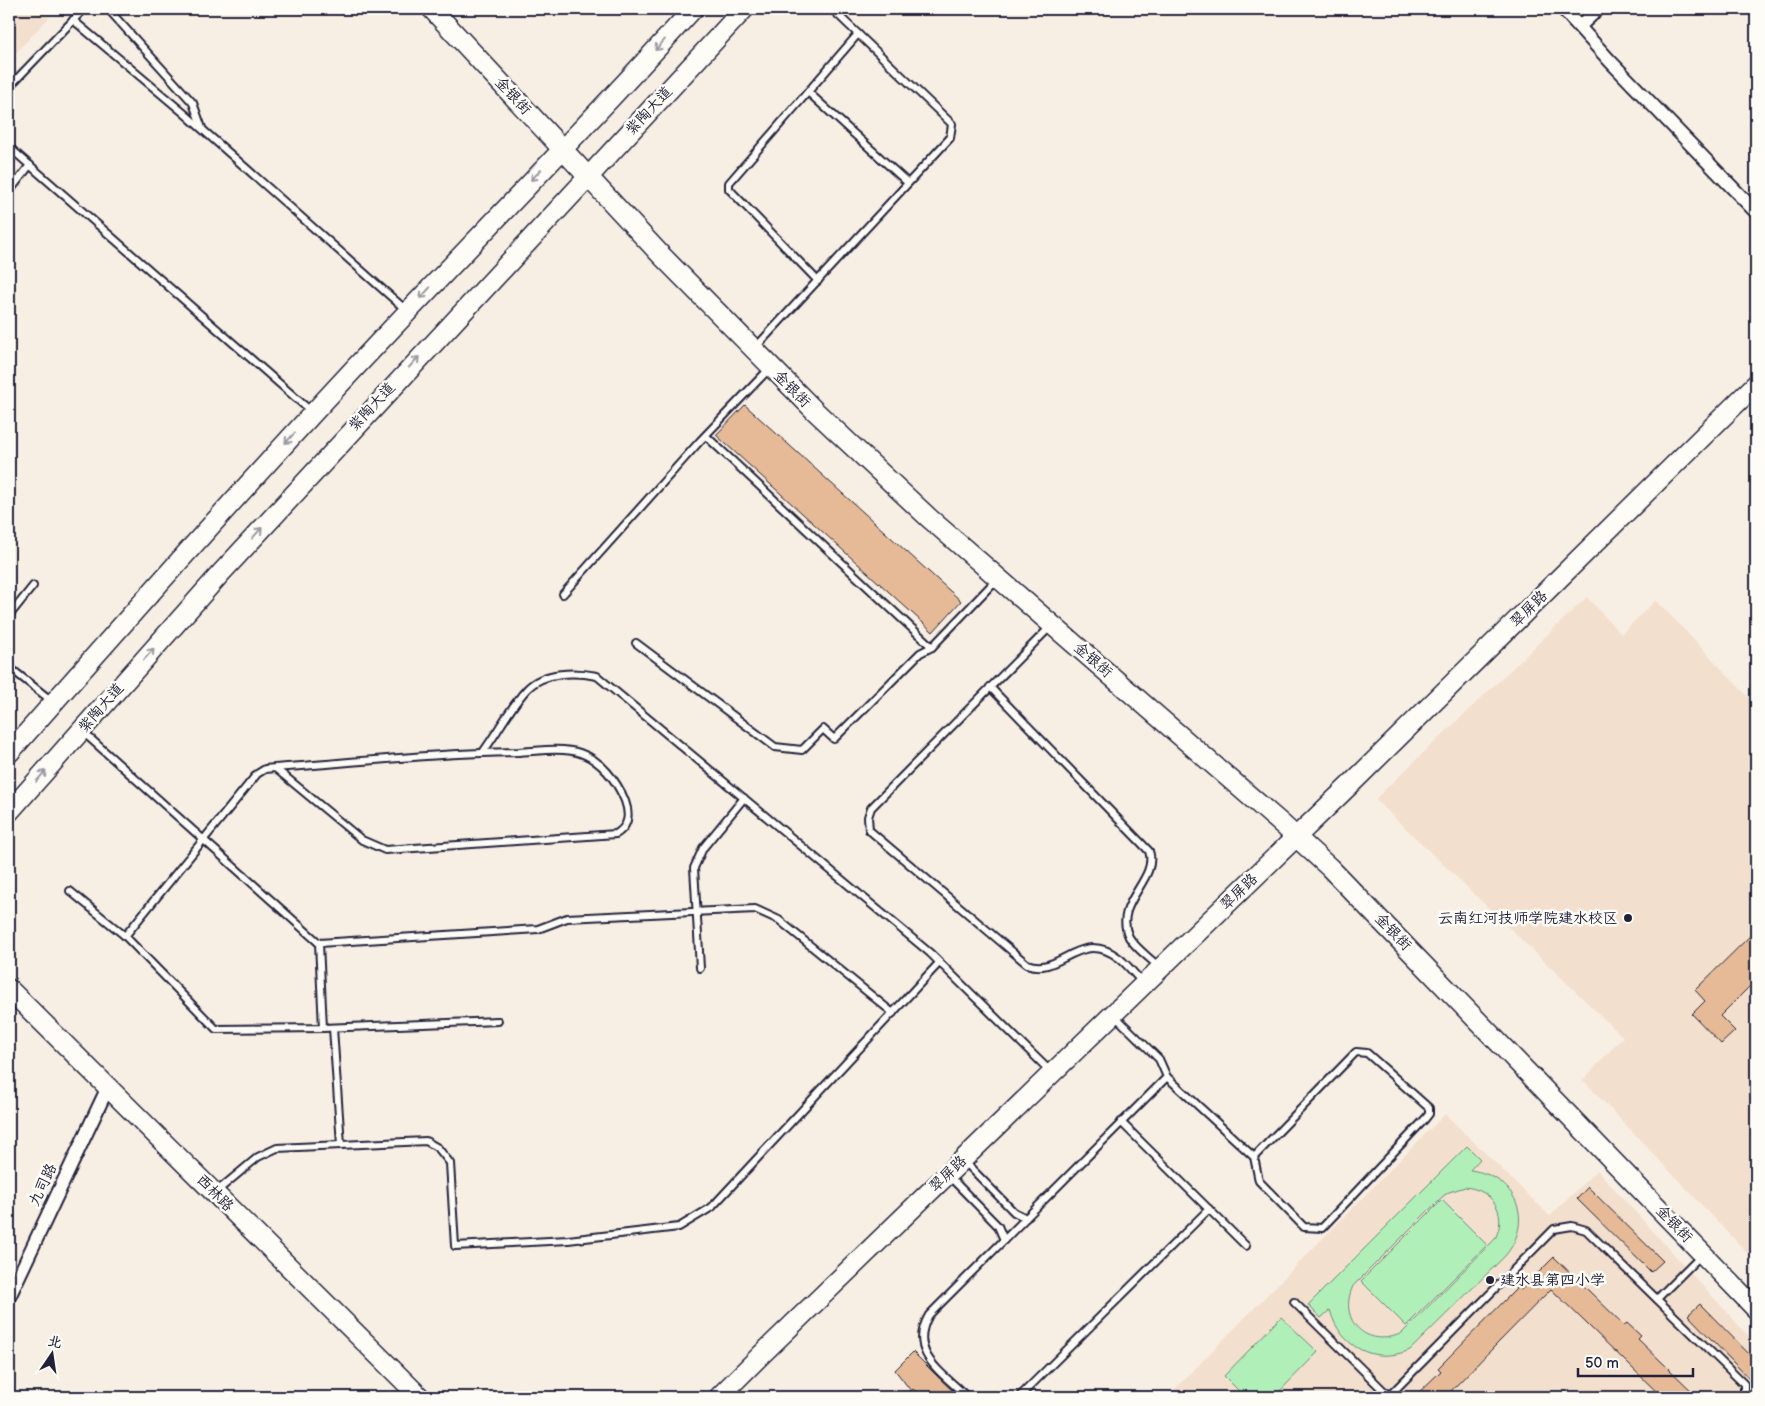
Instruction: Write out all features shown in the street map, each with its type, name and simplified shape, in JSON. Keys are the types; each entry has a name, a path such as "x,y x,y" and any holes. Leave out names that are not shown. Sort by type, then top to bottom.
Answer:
{"street":[{"name":"金银街","path":"432,9 587,176 771,368 899,492 1296,837 1371,908 1756,1309"},
{"path":"9,753 313,413 693,9"},
{"name":"紫陶大道","path":"9,812 221,572 744,9"},
{"path":"1563,9 1610,61 1756,212"},
{"path":"1580,26 1598,9"},
{"name":"翠屏路","path":"720,1397 1296,837 1756,384"},
{"name":"西林路","path":"9,989 420,1397"},
{"name":"九司路","path":"9,1297 108,1087"}],"lane":[{"path":"9,88 84,9"},
{"path":"108,9 193,103 203,131"},
{"path":"753,350 950,138 952,124 832,9"},
{"path":"74,20 408,312"},
{"path":"818,281 729,189 729,183 858,34"},
{"path":"808,92 908,183"},
{"path":"9,147 313,413"},
{"path":"9,192 30,165"},
{"path":"563,594 706,436 771,368"},
{"path":"706,436 932,647"},
{"path":"636,643 776,747 796,751 802,750 823,729 834,739 920,653 932,647 998,578"},
{"path":"9,616 12,606 33,586"},
{"path":"1052,625 871,808 868,817 869,830 1027,964 1045,966 1079,949 1102,950 1119,958 1144,984"},
{"path":"9,667 54,702"},
{"path":"484,752 528,688 562,674 597,676 939,963 1052,1073"},
{"path":"990,687 1149,851 1151,866 1132,895 1128,905 1127,926 1129,937 1160,968"},
{"path":"81,730 319,943 538,929 567,918 755,909 771,914 893,1013"},
{"path":"124,936 257,774 265,769 275,768 484,752 571,751 586,756 612,775 628,810 625,826 616,834 385,850 362,840 275,768"},
{"path":"700,968 694,868 703,848 744,798"},
{"path":"70,891 124,936 216,1029 333,1028 498,1021"},
{"path":"319,943 323,1028"},
{"path":"215,1193 258,1157 270,1150 426,1141 438,1148 450,1163 455,1246 568,1240 678,1227 712,1207 939,963"},
{"path":"1114,1014 1159,1059 1167,1077 1254,1157 1259,1181 1304,1227 1322,1228 1425,1120 1429,1114 1429,1108 1367,1052 1356,1052 1254,1157"},
{"path":"333,1028 341,1145"},
{"path":"967,1397 926,1356 921,1340 923,1326 929,1315 1167,1077"},
{"path":"1121,1122 1246,1246"},
{"path":"962,1160 1014,1212 1026,1218"},
{"path":"948,1174 998,1226 1004,1240"},
{"path":"1019,1397 1209,1209"},
{"path":"1294,1302 1390,1397 1554,1229 1572,1226 1586,1230 1744,1384 1744,1397"},
{"path":"1657,1299 1703,1253"}],"shaded area":[{"path":"9,9 57,9 9,60"},
{"name":"云南红河技师学院建水校区","path":"1587,597 1621,634 1656,600 1756,705 1756,1262 1583,1080 1623,1037 1375,799"},
{"name":"建水县第四小学","path":"1445,1114 1550,1216 1597,1170 1756,1344 1756,1397 1167,1397"}],"green space":[{"path":"1467,1146 1480,1159 1470,1170 1486,1174 1499,1181 1509,1190 1516,1202 1519,1228 1514,1242 1505,1256 1410,1350 1384,1355 1360,1350 1342,1334 1330,1310 1321,1318 1308,1305","holes":["1465,1187 1475,1189 1490,1198 1499,1212 1499,1229 1495,1239 1402,1333 1377,1338 1367,1335 1358,1329 1352,1320 1349,1310 1349,1298 1353,1286 1442,1197 1449,1192"]},
{"path":"1442,1200 1487,1245 1406,1326 1361,1281"},
{"path":"1281,1317 1318,1352 1274,1397 1245,1397 1224,1376"}],"building":[{"path":"745,405 961,601 933,632 716,435"},
{"path":"1756,930 1756,980 1720,1016 1735,1031 1721,1044 1692,1014 1705,1001 1695,990"},
{"path":"1588,1187 1663,1261 1651,1272 1577,1199"},
{"path":"1554,1257 1624,1325 1627,1323 1641,1336 1638,1339 1698,1397 1662,1397 1551,1289 1445,1397 1414,1397 1441,1371 1438,1368 1518,1287 1521,1290"},
{"path":"1700,1304 1756,1361 1756,1386 1688,1315"},
{"path":"913,1352 959,1397 922,1397 913,1389 911,1391 895,1370"}],"place":[{"name":"云南红河技师学院建水校区","path":"1628,918"},
{"name":"建水县第四小学","path":"1490,1280"}]}
